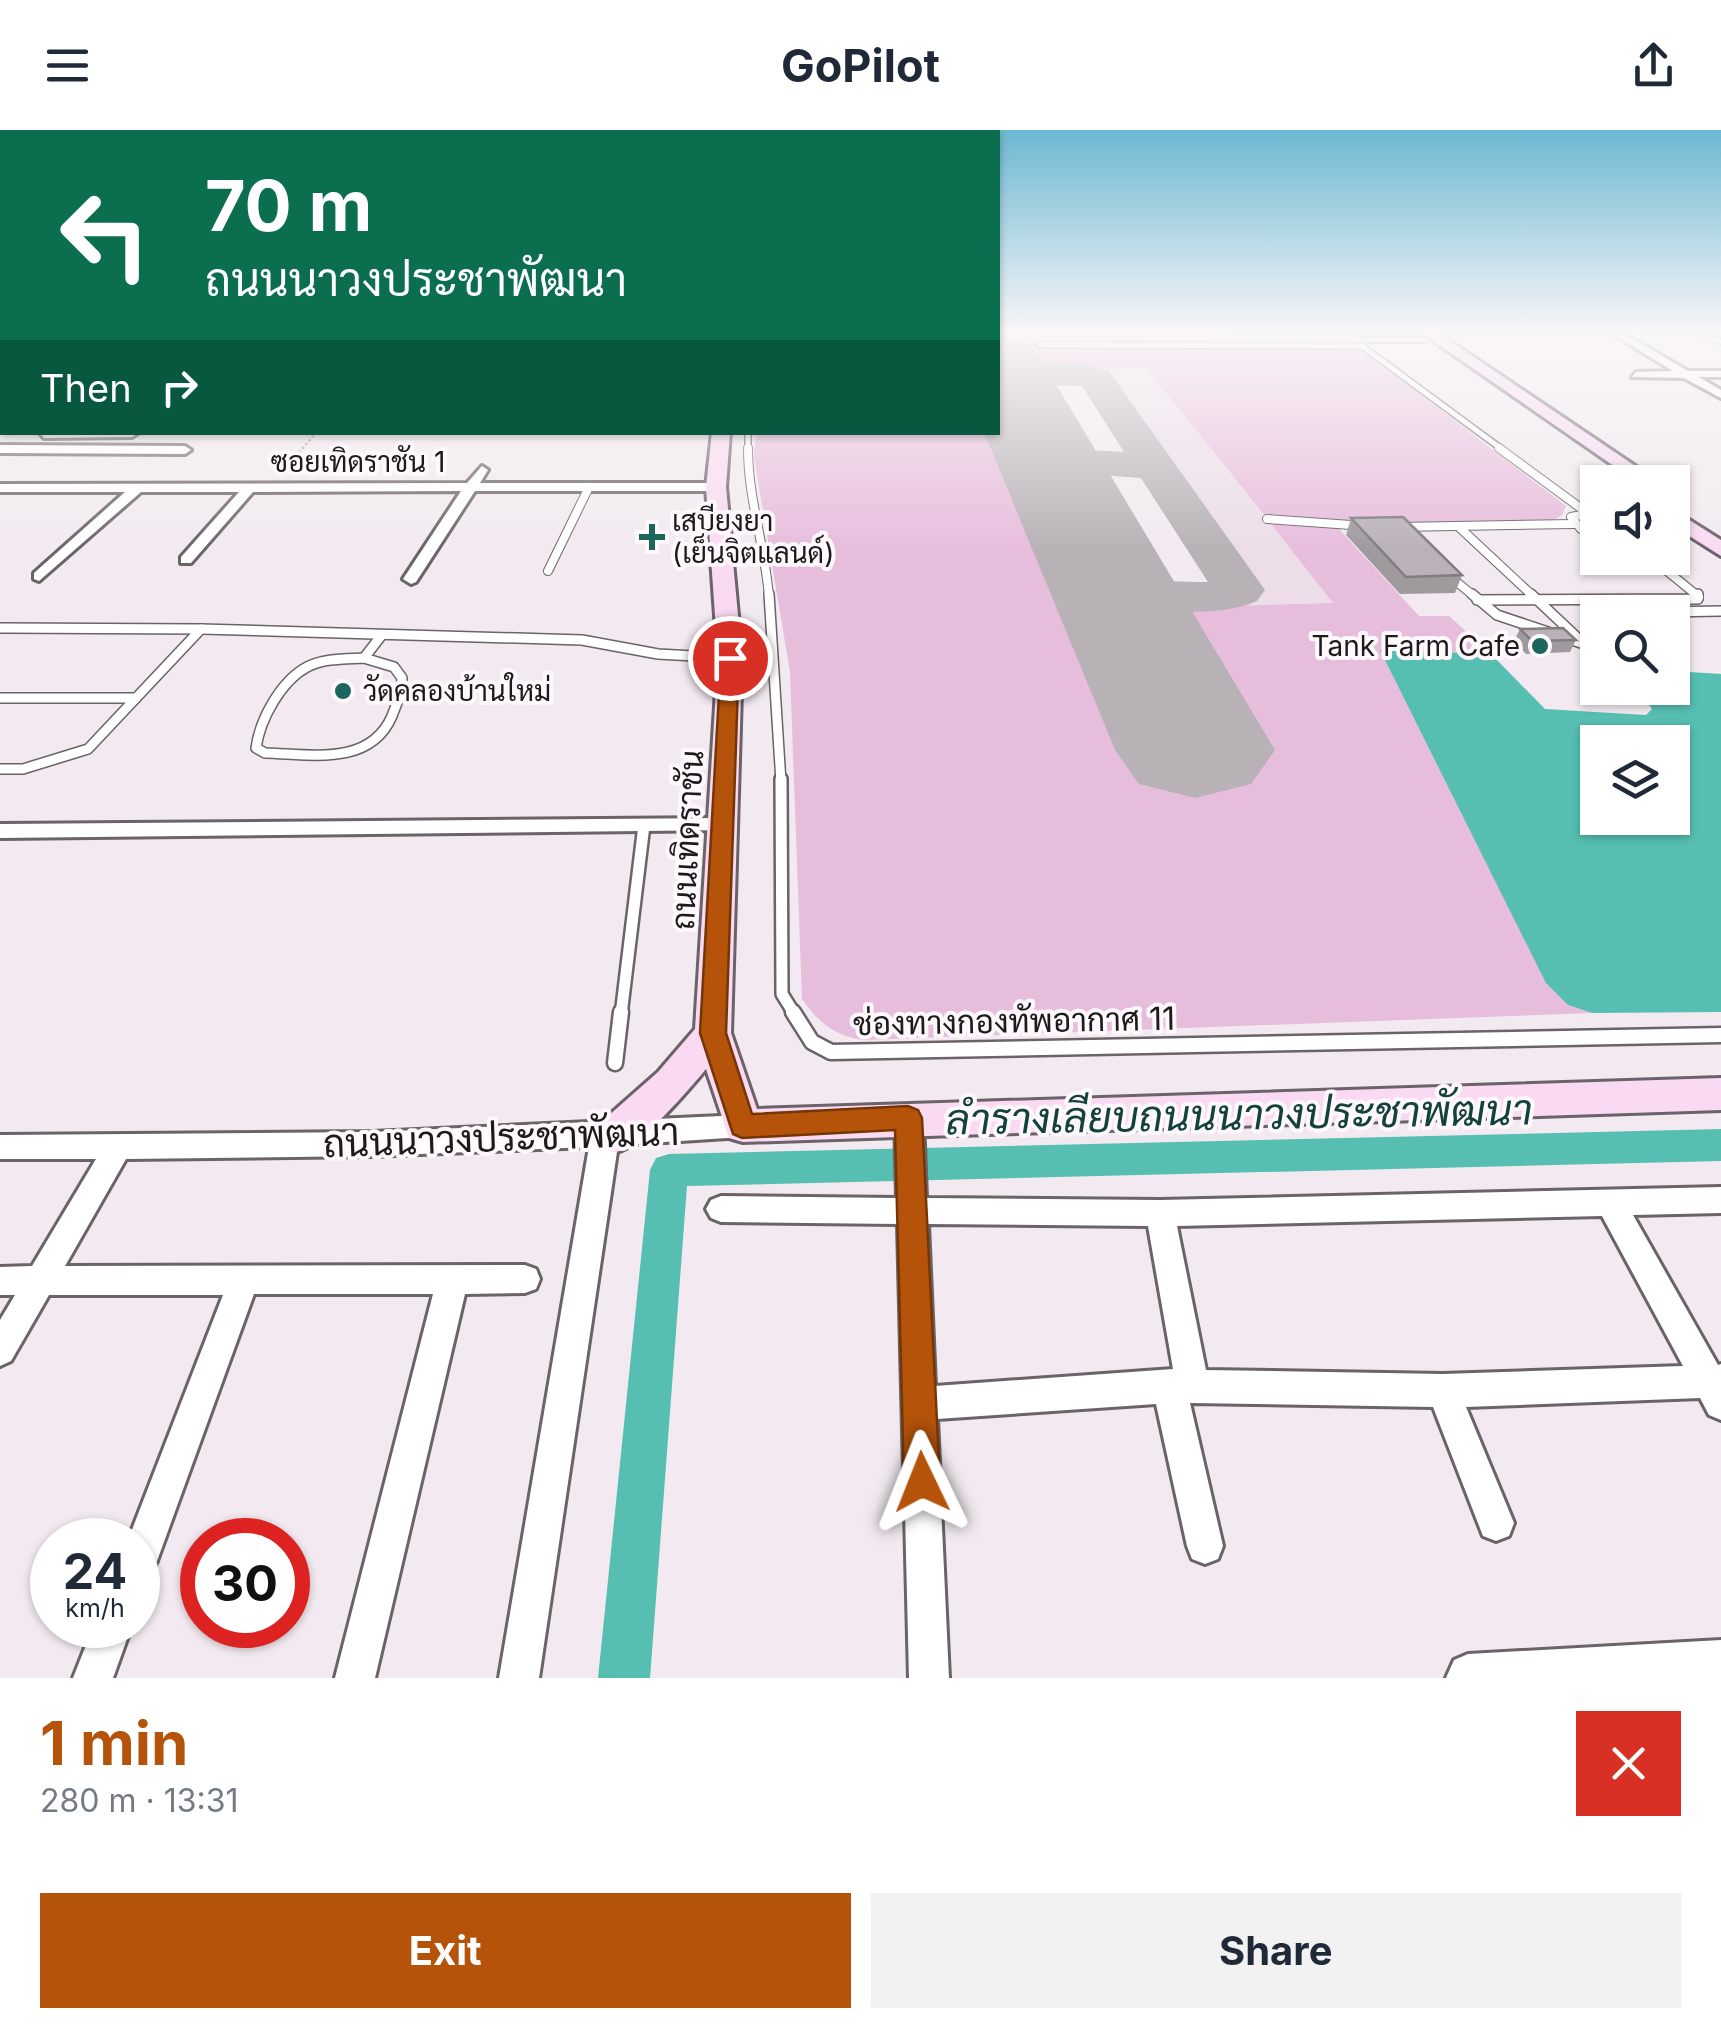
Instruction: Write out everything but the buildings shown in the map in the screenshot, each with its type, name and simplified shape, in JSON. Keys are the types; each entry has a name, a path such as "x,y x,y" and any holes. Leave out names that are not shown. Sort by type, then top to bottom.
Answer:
{"street":[{"path":"1521,405 1605,465"},
{"path":"1530,405 1623,465"},
{"name":"ถนนเทิดราชัน","path":"721,435 716,486 730,658 713,1033 742,1126"},
{"path":"0,449 185,450"},
{"path":"410,579 482,470"},
{"name":"ซอยเทิดราชัน 1","path":"0,488 716,486"},
{"path":"40,576 136,488"},
{"path":"186,560 249,488"},
{"path":"1690,510 1721,530"},
{"path":"1690,529 1721,550"},
{"path":"0,831 724,825"},
{"path":"519,1678 609,1136 672,1083 713,1033"},
{"name":"ถนนนาวงประชาพัฒนา","path":"0,1147 118,1148 609,1136 742,1126 909,1131 1721,1094"},
{"path":"909,1131 929,1678"},
{"path":"0,1350 118,1148"},
{"path":"721,1209 911,1197 1160,1212 1721,1200"},
{"path":"919,1404 1181,1386 1443,1391 1717,1388 1610,1202"},
{"path":"1160,1212 1204,1546"},
{"path":"355,1678 454,1278"},
{"path":"0,1281 525,1279"},
{"path":"154,1518 244,1281"},
{"path":"1443,1391 1496,1524"},
{"path":"93,1678 104,1648"},
{"path":"1466,1678 1468,1674 1721,1660"}],"lane":[{"path":"1444,405 1580,507"},
{"name":"ช่องทางกองทัพอากาศ 11","path":"748,435 748,488 766,563 781,748 782,994 812,1042 831,1052 1721,1035"},
{"path":"548,571 589,487"},
{"path":"1574,524 1572,517 1580,514"},
{"path":"1267,519 1397,527 1580,527"},
{"path":"1397,527 1411,541"},
{"path":"1460,528 1580,640"},
{"path":"1438,566 1496,615 1580,643"},
{"path":"1477,600 1698,600 1700,596 1673,575"},
{"path":"1690,612 1716,611 1721,620"},
{"path":"0,628 200,629 607,642 658,654 730,658"},
{"path":"0,769 23,768 88,749 200,629"},
{"path":"364,658 395,666 402,675 404,686 384,736 357,750 336,752 265,753 256,748 260,722 299,674 319,664 364,658 381,636"},
{"path":"0,698 136,698"},
{"path":"616,1062 644,825"}],"path":[{"path":"266,488 314,435"}],"shaded area":[{"path":"1100,405 1176,405 1334,603 1158,608 1149,590 1224,587 1145,468 1081,470 1075,458 1133,456"},
{"path":"1176,405 1435,405 1566,506 1562,515 1552,521 1382,524 1265,516"},
{"path":"1000,418 1158,762 1243,759 1158,608 1333,603 1271,524 1339,529 1419,616 1449,616 1491,654 1381,650 1568,1005 1592,1013 863,1040 828,1027 802,999 790,672 754,457 756,435 1000,435"},
{"path":"1380,650 1491,654 1545,709 1646,715 1652,709 1649,705 1690,705 1690,672 1721,674 1721,1012 1592,1013 1568,1005 1546,983"}],"waterway":[{"name":"ลำรางเลียบถนนนาวงประชาพัฒนา","path":"624,1678 669,1170 1721,1145"}],"taxiway":[{"path":"1114,405 1155,466"},
{"path":"1049,461 1155,466"},
{"path":"1124,607 1152,597 1212,597 1239,590 1155,466"}],"runway":[{"path":"1020,405 1195,750"}],"place":[{"name":"เสบียงยา (เย็นจิตแลนด์)","path":"652,537"},
{"name":"Tank Farm Cafe","path":"1540,646"},
{"name":"วัดคลองบ้านใหม่","path":"343,691"}],"route":[{"path":"730,658 713,1033 742,1126 908,1118 922,1482"}]}
